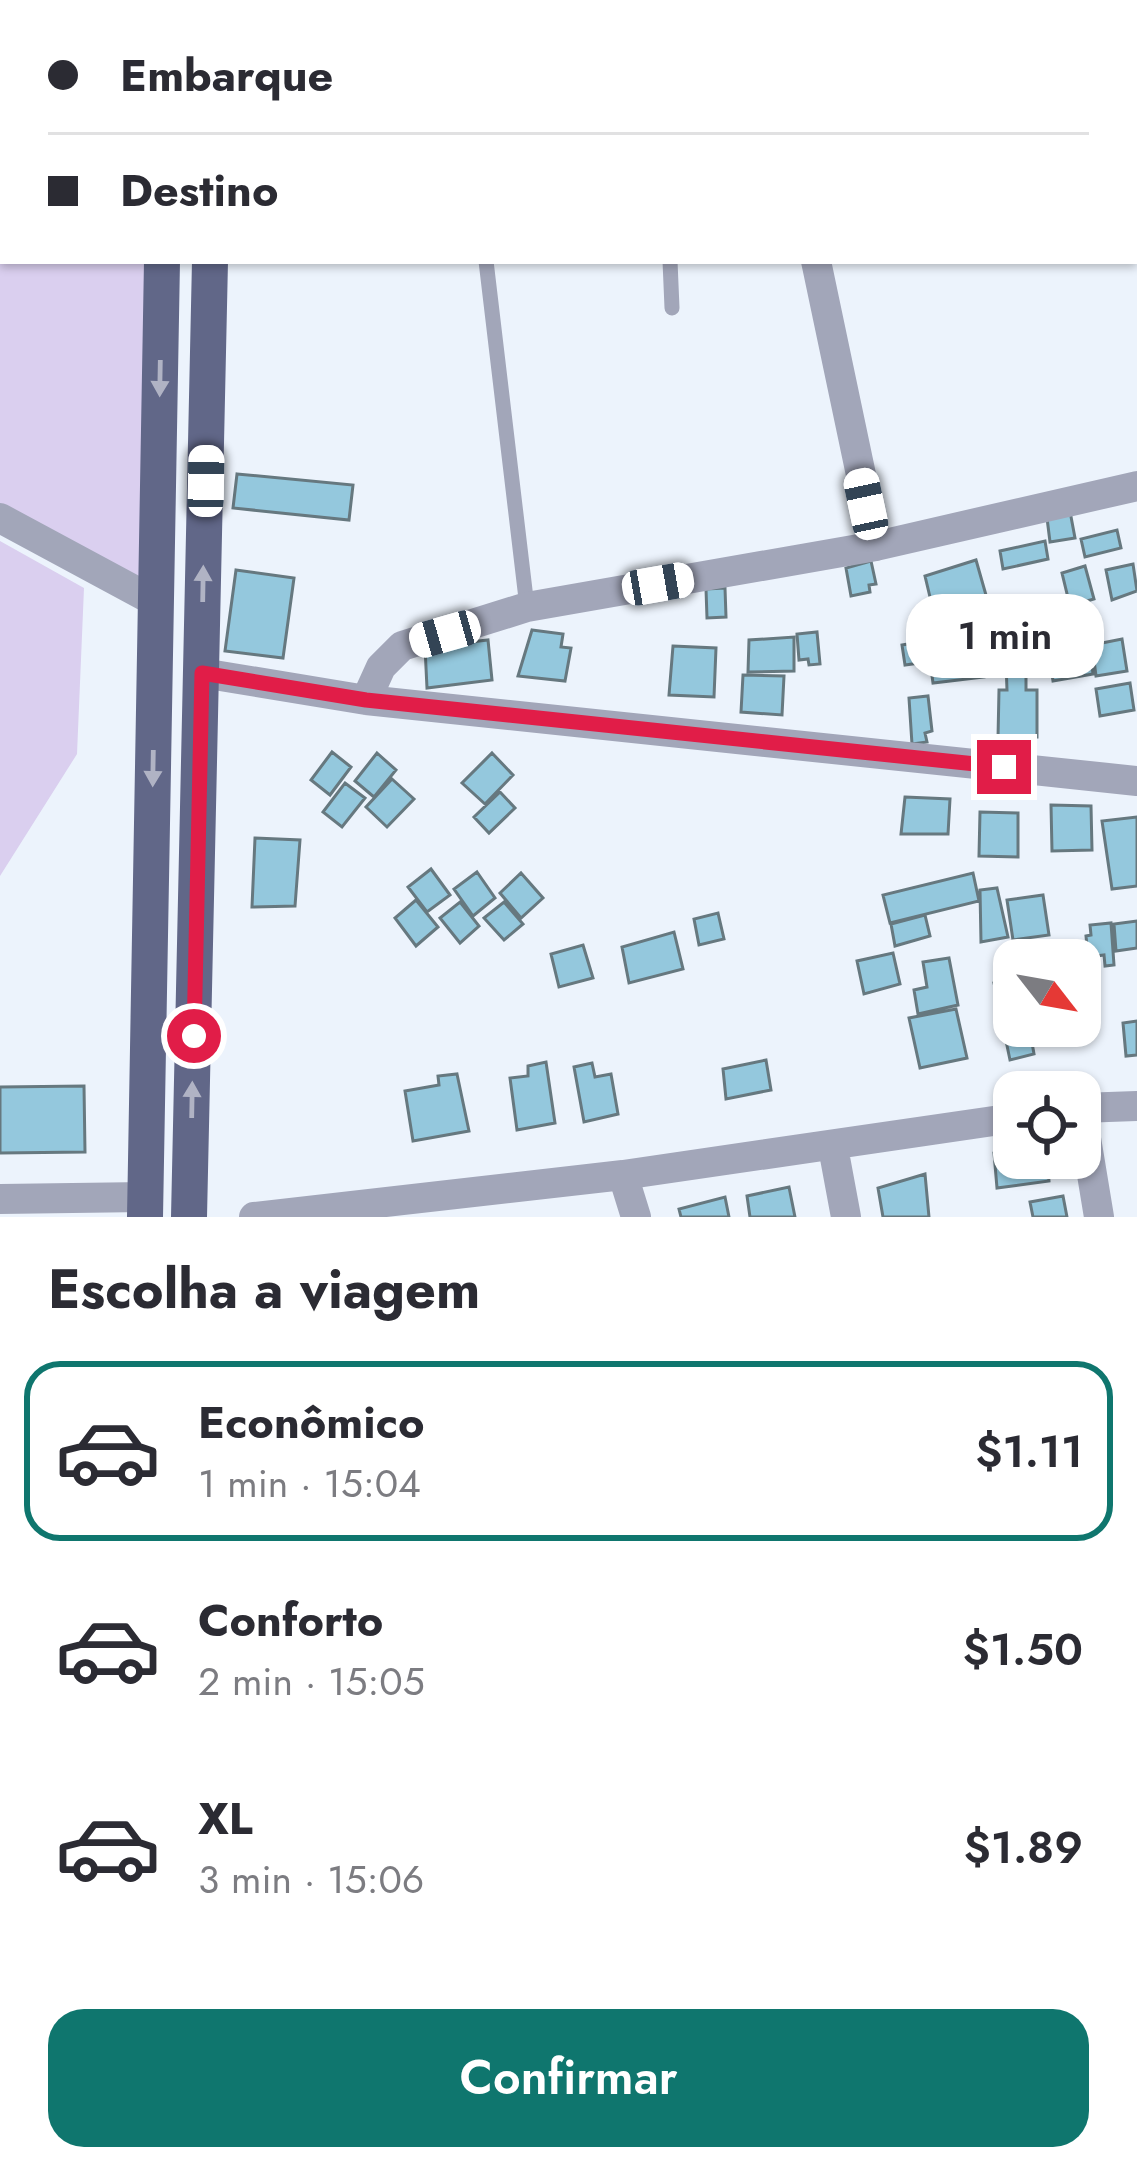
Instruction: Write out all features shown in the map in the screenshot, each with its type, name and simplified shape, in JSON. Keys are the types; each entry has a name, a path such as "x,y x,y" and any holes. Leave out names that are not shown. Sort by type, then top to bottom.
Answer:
{"main road":[{"path":"145,1207 162,264"},
{"path":"190,1217 210,264"}],"street":[{"path":"817,264 875,546"},
{"path":"366,700 380,667 402,646 527,607 875,546 1137,487"},
{"path":"0,518 156,602"},
{"path":"202,673 366,700 1137,781"},
{"path":"1101,1107 1137,1106"},
{"path":"254,1217 623,1175 993,1121"},
{"path":"833,1147 846,1217"},
{"path":"623,1175 636,1217"},
{"path":"1093,1179 1100,1217"},
{"path":"0,1199 145,1207"}],"lane":[{"path":"486,264 527,607"},
{"path":"670,264 673,308"}],"shaded area":[{"path":"0,264 162,264 156,602 0,514"},
{"path":"0,541 84,588 77,754 0,876"}],"building":[{"path":"237,474 353,485 349,520 233,508"},
{"path":"1069,506 1075,538 1050,542 1047,518"},
{"path":"1117,530 1121,548 1085,557 1081,539"},
{"path":"1045,541 1048,559 1003,569 1000,551"},
{"path":"976,560 988,602 953,613 957,635 940,639 925,576"},
{"path":"871,561 876,584 869,585 870,592 851,596 846,568"},
{"path":"1133,564 1137,591 1112,600 1106,570"},
{"path":"1085,566 1094,599 1070,606 1062,573"},
{"path":"236,570 294,578 283,658 225,651"},
{"path":"725,588 726,617 707,618 706,589"},
{"path":"532,630 563,634 561,647 571,648 565,681 518,676"},
{"path":"817,632 820,664 809,665 808,659 799,660 797,634"},
{"path":"1044,635 1047,652 1014,658 1012,643"},
{"path":"794,637 794,671 748,672 749,640"},
{"path":"1122,639 1127,671 1096,676 1092,645"},
{"path":"488,640 492,680 427,688 425,647"},
{"path":"931,640 934,661 905,665 902,645"},
{"path":"673,646 716,648 714,697 669,695"},
{"path":"1090,647 1093,674 1053,681 1049,655"},
{"path":"982,661 984,677 933,683 931,668"},
{"path":"1026,662 1026,690 1037,690 1037,737 998,738 999,690 1007,690 1006,663"},
{"path":"743,675 784,676 782,715 741,712"},
{"path":"1130,683 1134,710 1100,716 1096,689"},
{"path":"928,696 932,731 925,733 927,742 912,744 909,698"},
{"path":"332,752 351,767 330,795 311,780"},
{"path":"377,753 396,770 374,797 355,781"},
{"path":"492,753 513,775 485,804 462,783"},
{"path":"392,779 414,799 387,827 366,807"},
{"path":"345,783 365,798 342,827 323,812"},
{"path":"500,792 515,808 489,833 474,817"},
{"path":"905,797 950,799 948,834 901,834"},
{"path":"1051,805 1091,806 1092,850 1052,851"},
{"path":"980,812 1018,813 1018,857 979,856"},
{"path":"1137,817 1137,886 1112,889 1102,821"},
{"path":"255,838 300,840 295,906 252,907"},
{"path":"431,869 450,895 427,912 408,887"},
{"path":"477,872 495,898 473,916 454,889"},
{"path":"521,873 543,898 521,918 500,893"},
{"path":"973,873 979,901 890,923 883,895"},
{"path":"997,888 1008,937 981,942 980,890"},
{"path":"1043,895 1049,935 1013,939 1007,900"},
{"path":"416,900 438,927 416,946 395,918"},
{"path":"460,902 479,926 460,943 440,918"},
{"path":"504,902 523,924 504,940 484,918"},
{"path":"718,913 724,939 699,945 694,919"},
{"path":"925,915 930,936 895,946 891,924"},
{"path":"1137,921 1137,948 1116,951 1114,924"},
{"path":"1111,923 1114,965 1105,966 1101,939 1086,939 1090,925"},
{"path":"674,932 683,969 629,983 622,947"},
{"path":"583,945 593,978 559,987 551,954"},
{"path":"893,953 900,984 864,994 857,961"},
{"path":"949,958 958,1005 918,1014 914,990 927,987 923,962"},
{"path":"956,1009 967,1058 920,1068 909,1018"},
{"path":"1137,1021 1137,1055 1126,1056 1123,1023"},
{"path":"1007,1047 1033,1047 1034,1054 1010,1060"},
{"path":"766,1060 771,1090 726,1099 723,1069"},
{"path":"546,1062 555,1123 517,1130 510,1078 528,1076 528,1066"},
{"path":"592,1063 595,1077 611,1074 618,1114 584,1122 574,1067"},
{"path":"457,1074 469,1131 413,1141 405,1091 439,1085 438,1076"},
{"path":"84,1086 85,1152 0,1153 0,1087"},
{"path":"925,1174 929,1217 883,1217 878,1188"},
{"path":"996,1179 1049,1179 1049,1181 997,1188"},
{"path":"789,1187 795,1217 750,1217 747,1196"},
{"path":"1063,1196 1067,1217 1033,1217 1030,1202"},
{"path":"725,1197 729,1217 681,1217 679,1209"}],"route":[{"path":"194,1036 202,673 366,700 1004,767"}]}
